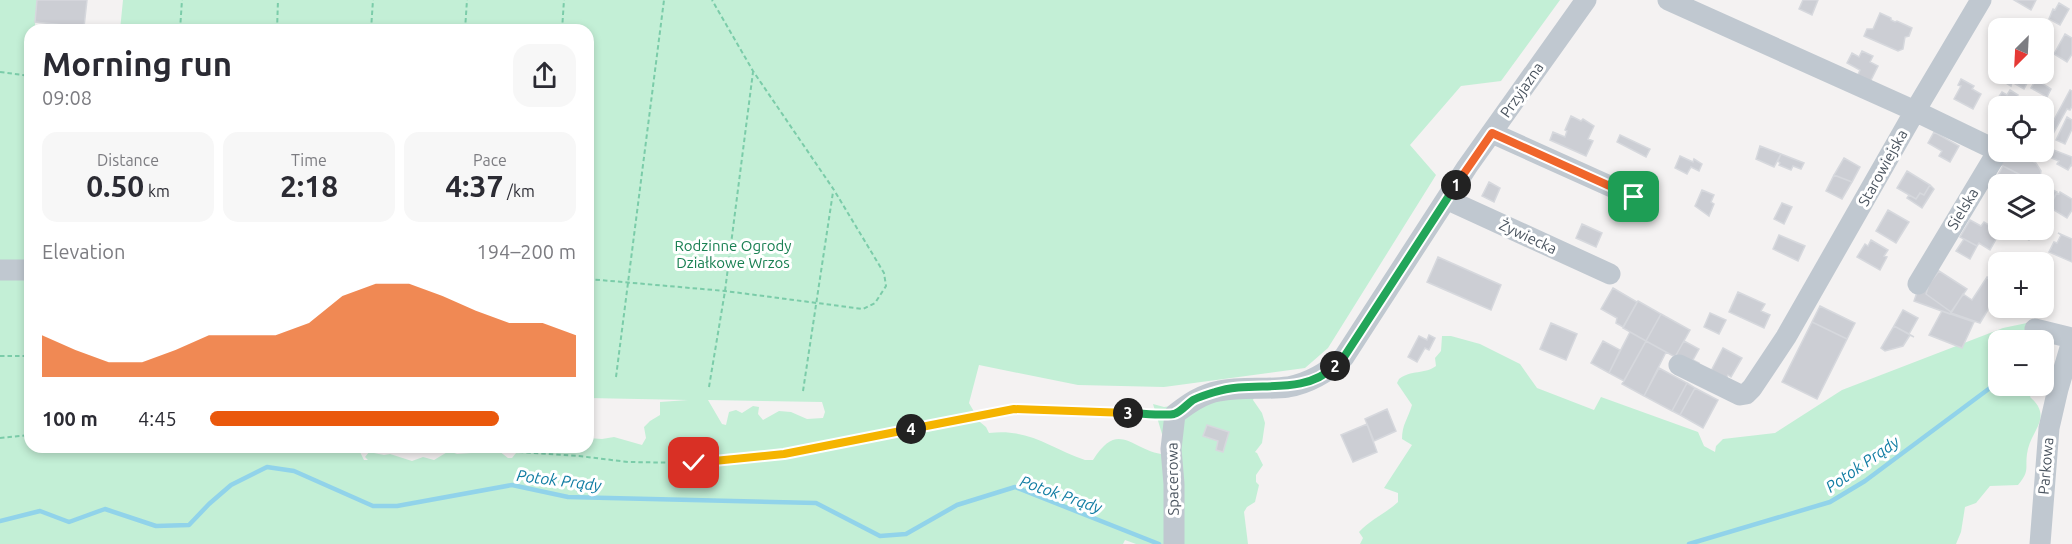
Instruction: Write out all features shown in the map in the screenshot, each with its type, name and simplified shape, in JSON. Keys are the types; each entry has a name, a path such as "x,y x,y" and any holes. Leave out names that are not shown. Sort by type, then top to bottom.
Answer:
{"street":[{"name":"Przyjazna","path":"1174,414 1193,400 1217,391 1288,387 1312,380 1330,371 1344,357 1446,199 1586,0"},
{"path":"1668,0 1915,111"},
{"name":"Starowiejska","path":"1679,364 1744,395 1752,388 1786,337 1981,0"},
{"name":"Sielska","path":"1915,111 1998,151 1918,284"},
{"path":"1492,133 1634,197"},
{"name":"Żywiecka","path":"1446,199 1610,274"},
{"path":"0,270 24,270"},
{"path":"2035,328 2072,340"},
{"name":"Parkowa","path":"2040,544 2049,428 2072,340"},
{"name":"Spacerowa","path":"1174,414 1171,448 1174,484 1174,544"}],"path":[{"path":"180,24 182,0"},
{"path":"277,24 278,0"},
{"path":"371,24 373,0"},
{"path":"465,24 466,0"},
{"path":"562,24 564,0"},
{"path":"616,377 664,0"},
{"path":"594,280 725,291 862,309 875,303 886,286 884,273 834,190 753,71 712,0"},
{"path":"709,387 725,291 753,71"},
{"path":"0,72 24,75"},
{"path":"803,391 834,190"},
{"path":"0,356 24,356"},
{"path":"534,453 628,462 694,463 784,454 1014,409 1174,414"},
{"path":"0,438 24,435"}],"green space":[{"path":"0,0 37,0 35,24 24,24 24,263 0,263"},
{"name":"Rodzinne Ogrody Działkowe Wrzos","path":"123,0 1560,0 1501,81 1461,86 1410,145 1436,175 1328,348 1305,368 1164,387 1078,385 979,365 969,403 989,433 1016,433 1028,436 1085,460 1093,460 1110,441 1117,439 1161,454 1167,440 1162,434 1153,404 1164,407 1255,395 1253,400 1262,413 1265,423 1262,443 1255,452 1263,465 1256,475 1256,482 1259,485 1255,502 1244,512 1248,544 1136,544 1125,540 1123,544 0,544 0,276 24,276 24,453 360,453 364,460 368,460 365,457 368,453 374,453 390,454 412,461 423,457 434,460 446,453 502,453 512,458 516,453 594,453 594,438 614,437 642,445 646,438 644,427 660,415 660,402 688,400 594,398 594,24 121,24","holes":["708,400 822,402 825,412 823,418 807,419 791,412 779,411 763,420 758,414 759,407 753,406 742,413 736,410 729,412 726,425 722,424"]},
{"path":"2041,320 2044,330 1998,330"},
{"path":"1988,334 1988,396 2030,396 2040,411 2039,424 2027,454 2026,473 2018,485 1990,486 1976,503 1965,507 1961,532 1956,544 1360,544 1363,538 1359,532 1398,502 1398,493 1384,488 1412,445 1402,439 1402,434 1412,405 1397,383 1403,376 1436,366 1435,358 1441,351 1442,336 1451,336 1480,344 1520,364 1537,388 1594,410 1601,397 1698,432 1704,446 1715,452 1716,446 1723,439 1775,433 1842,390"}],"building":[{"path":"37,0 87,0 84,24 35,22"},
{"path":"1803,0 1818,0 1812,15 1799,9"},
{"path":"2014,0 2036,0 2031,10"},
{"path":"2059,3 2069,9 2060,25 2054,22 2054,18 2049,18 2053,9 2055,10"},
{"path":"1880,13 1912,28 1909,36 1905,37 1903,49 1898,51 1864,36 1867,29 1873,29"},
{"path":"2065,34 2072,38 2072,54 2067,62 2054,54"},
{"path":"1862,51 1873,56 1870,62 1878,66 1870,82 1857,77 1860,70 1847,63 1852,53 1859,57"},
{"path":"1961,79 1974,86 1972,89 1981,94 1973,109 1954,99 1961,86 1958,85"},
{"path":"2015,84 2027,84 2024,89"},
{"path":"2033,84 2043,84 2051,89 2045,96 2031,88"},
{"path":"2010,90 2018,95 1999,96 2002,92 2007,95"},
{"path":"2070,90 2072,91 2072,106 2070,110 2067,109 2054,132 2054,120"},
{"path":"1571,116 1581,121 1583,119 1594,126 1588,139 1593,141 1586,156 1550,140 1553,132 1565,137 1567,131 1565,130"},
{"path":"2067,117 2072,120 2072,129 2065,144 2056,140"},
{"path":"1934,132 1959,146 1950,162 1939,156 1942,151 1928,143"},
{"path":"1620,135 1650,149 1646,157 1617,142"},
{"path":"1760,146 1781,154 1774,167 1756,159"},
{"path":"2054,150 2072,157 2072,166 2068,170 2057,164 2059,161 2054,159"},
{"path":"1781,154 1804,163 1801,169 1793,166 1791,170 1779,165"},
{"path":"1680,156 1693,162 1694,159 1702,164 1699,171 1691,167 1687,174 1675,168"},
{"path":"1844,158 1860,167 1852,182 1834,175"},
{"path":"2003,162 2034,162 2041,171 2041,174 2019,174 2001,165"},
{"path":"2003,166 2019,174 1998,174"},
{"path":"1907,171 1930,185 1924,195 1920,193 1916,199 1897,188"},
{"path":"1834,175 1852,182 1842,199 1826,191"},
{"path":"1489,182 1500,188 1494,202 1482,196"},
{"path":"1930,185 1934,189 1922,208 1907,198 1909,195 1916,199 1920,193 1924,195"},
{"path":"1702,190 1714,195 1711,202 1714,204 1709,216 1695,206"},
{"path":"2060,192 2072,199 2072,210 2067,218 2054,210 2054,198 2057,193"},
{"path":"1782,203 1792,207 1784,224 1774,219"},
{"path":"1888,210 1909,222 1896,243 1876,231"},
{"path":"1970,220 1981,226 1984,222 1988,224 1988,240 1996,240 1990,250 1979,243 1977,246 1960,237"},
{"path":"1582,224 1602,233 1596,247 1576,238"},
{"path":"2058,233 2072,239 2072,262 2054,254 2054,252 2049,252 2061,235"},
{"path":"1779,235 1805,246 1798,261 1773,249"},
{"path":"1964,239 1977,246 1970,259 1956,251"},
{"path":"1871,240 1888,250 1880,270 1857,257 1865,244 1868,246"},
{"path":"1438,257 1501,285 1491,310 1427,282"},
{"path":"1931,264 1939,271 1929,284 1926,294 1951,312 1950,314 1914,301"},
{"path":"1939,271 1967,289 1951,312 1926,294 1929,284"},
{"path":"1988,278 1988,310 1980,323 1951,313 1963,294 1972,300"},
{"path":"1613,288 1637,302 1623,327 1616,323 1617,318 1601,309"},
{"path":"1738,292 1765,304 1761,311 1770,315 1764,328 1729,312"},
{"path":"1638,301 1661,314 1646,341 1623,328"},
{"path":"1820,306 1855,323 1847,339 1812,322"},
{"path":"1903,310 1918,318 1909,334 1894,326"},
{"path":"1942,311 1974,322 1962,348 1929,335"},
{"path":"1710,313 1726,320 1719,334 1704,327"},
{"path":"1661,314 1690,330 1675,357 1646,341"},
{"path":"1812,322 1847,339 1817,399 1782,382"},
{"path":"1551,323 1577,334 1566,360 1540,349"},
{"path":"1894,326 1914,337 1910,335 1903,346 1885,351 1881,348"},
{"path":"1630,332 1646,341 1624,381 1609,373"},
{"path":"1429,335 1435,338 1429,350 1425,348 1417,362 1408,357 1419,336 1427,340"},
{"path":"1603,341 1620,350 1609,373 1591,363"},
{"path":"1646,341 1666,352 1644,396 1622,384"},
{"path":"1684,341 1699,349 1693,360 1699,363 1696,369 1675,357"},
{"path":"1723,348 1742,358 1731,377 1728,375 1725,381 1710,373"},
{"path":"1659,368 1687,383 1672,411 1644,396"},
{"path":"1687,383 1695,388 1680,415 1672,411"},
{"path":"1695,388 1718,400 1703,428 1680,415"},
{"path":"1387,409 1396,431 1374,441 1365,419"},
{"path":"1367,424 1377,452 1353,462 1341,435"},
{"path":"1207,425 1229,432 1223,452 1216,450 1218,441 1203,436"}],"waterway":[{"name":"Potok Prądy","path":"1689,544 1830,502 1865,481 1988,389"},
{"name":"Potok Prądy","path":"0,521 40,511 69,522 105,509 156,526 189,525 231,485 267,467 294,471 373,506 397,506 512,485 568,497 816,503 880,536 906,534 957,505 1015,487 1159,544"}],"route":[{"path":"694,463 784,454 1014,409 1174,414 1193,400 1217,391 1288,387 1312,380 1330,371 1344,357 1467,167 1492,133 1634,197"}]}
